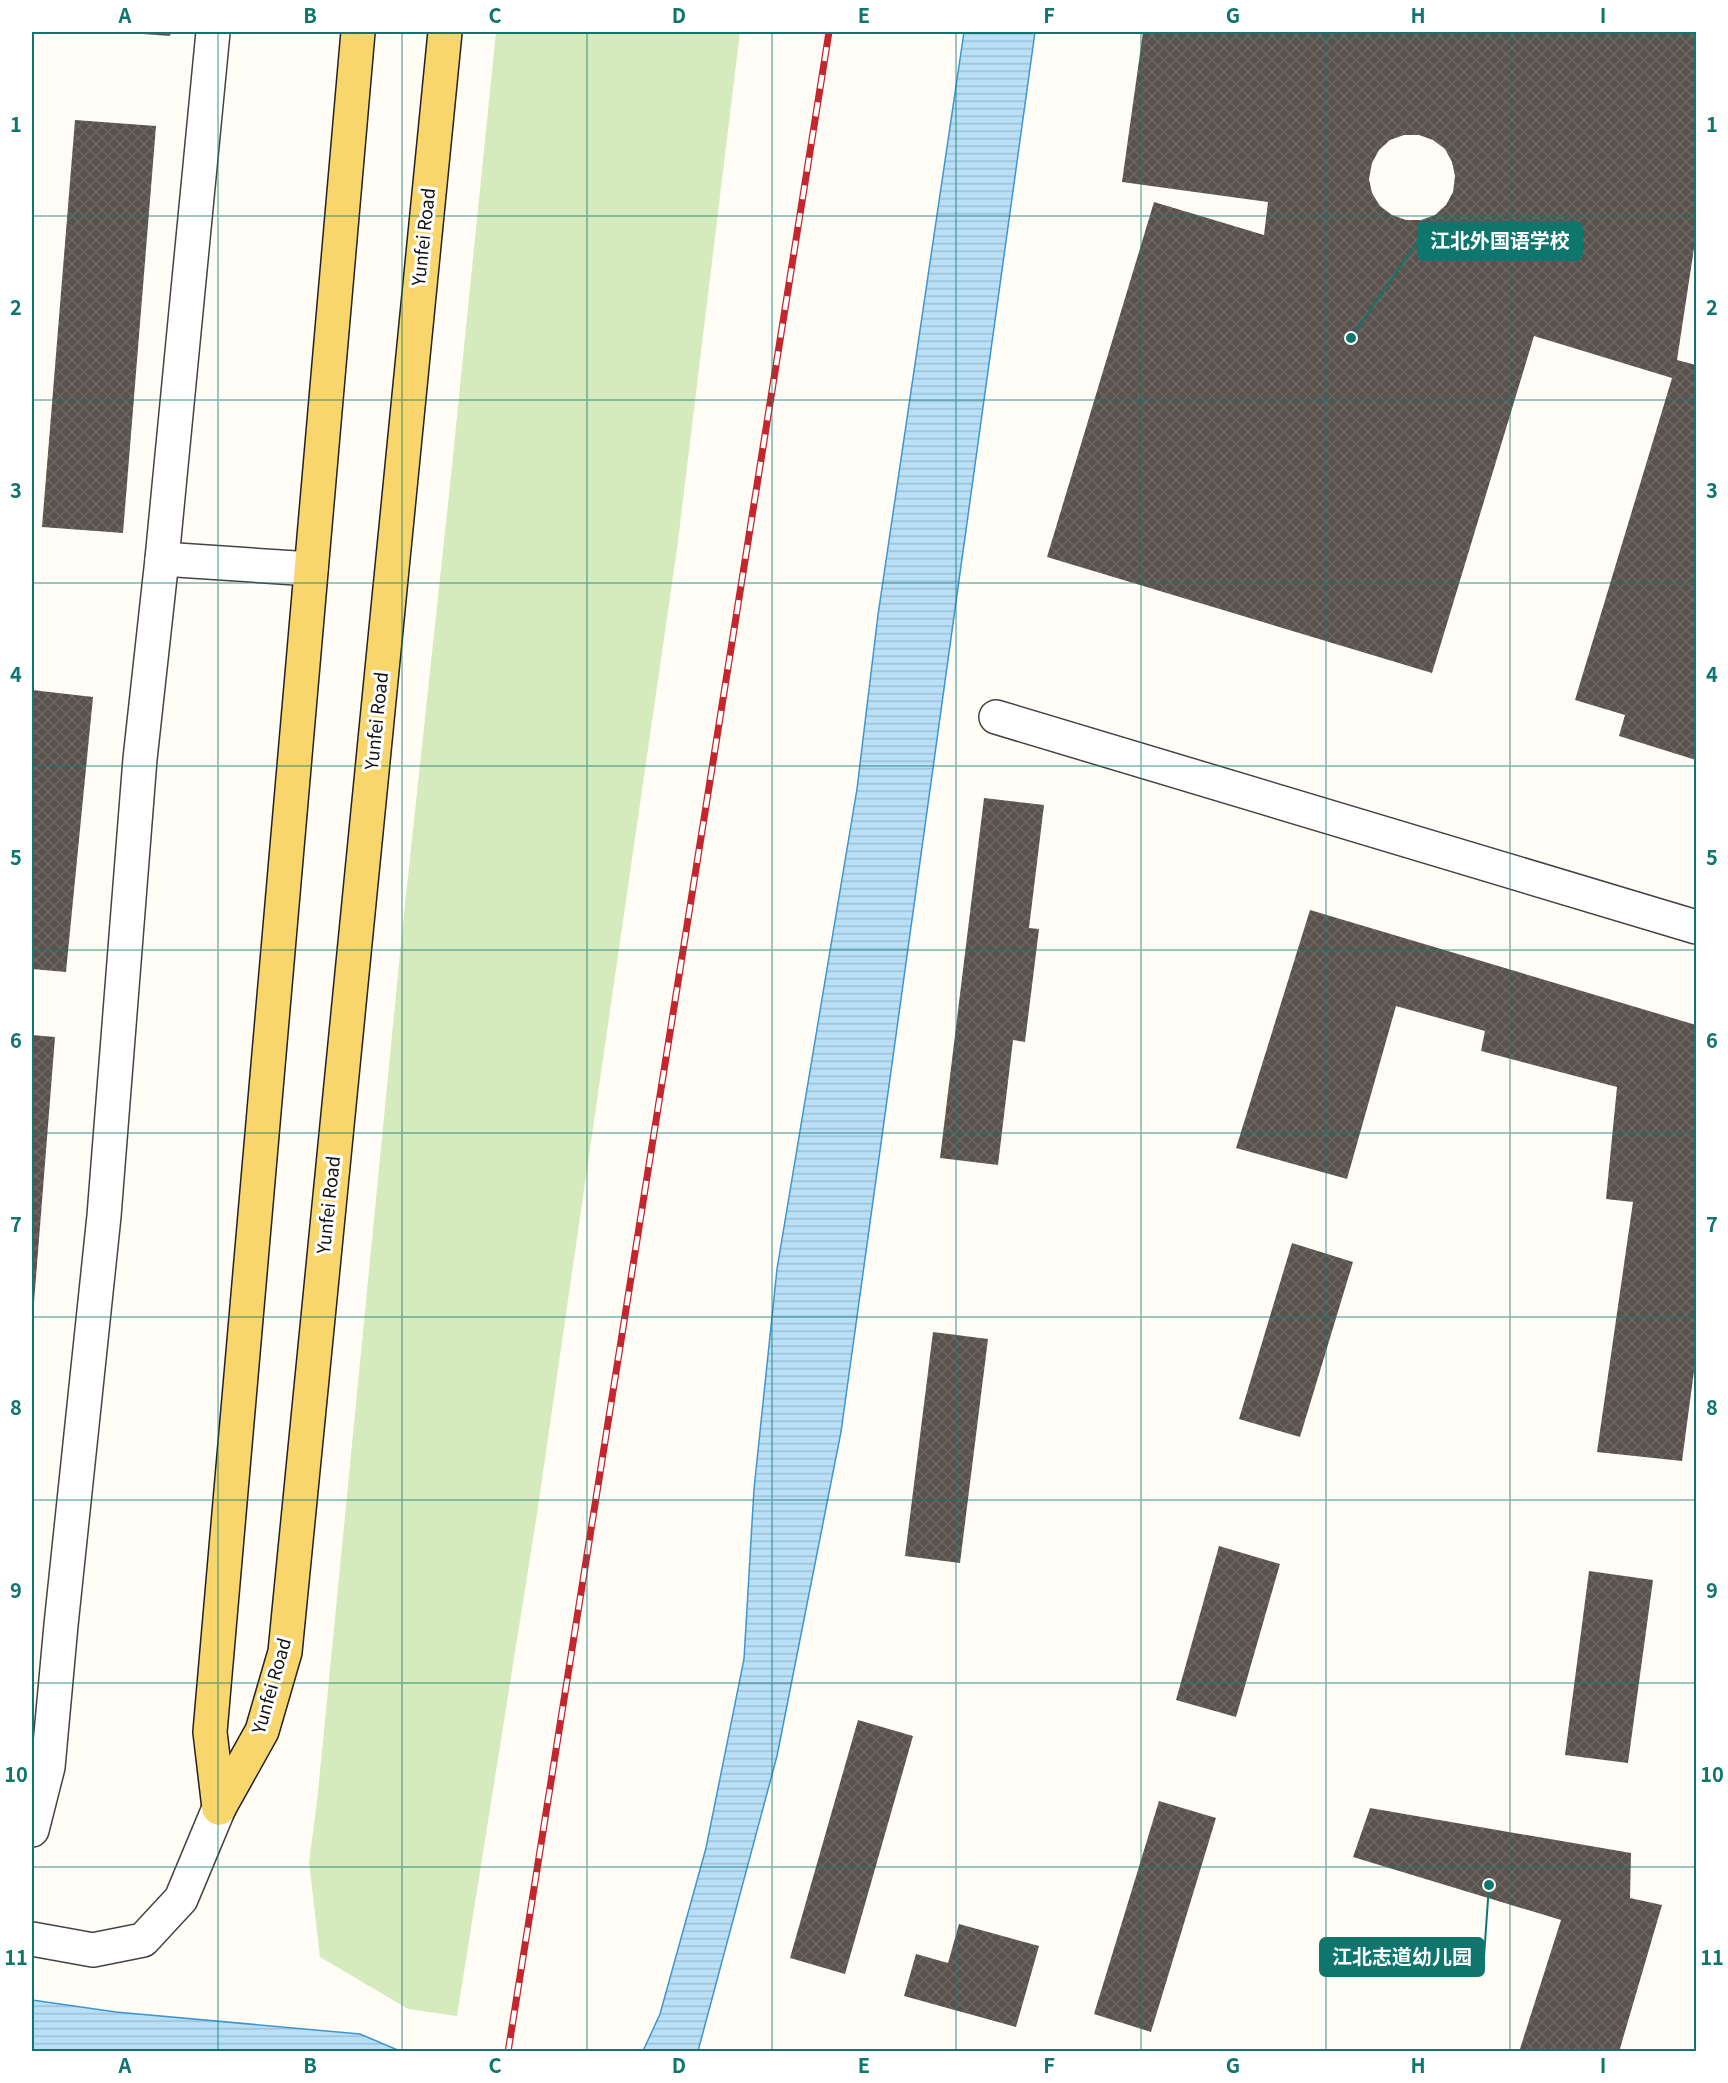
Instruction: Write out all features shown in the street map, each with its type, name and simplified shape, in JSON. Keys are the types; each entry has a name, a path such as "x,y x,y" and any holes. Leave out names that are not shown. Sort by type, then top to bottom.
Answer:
{"main road":[{"path":"219,1808 210,1732 358,32"},
{"name":"Yunfei Road","path":"219,1808 262,1731 285,1652 445,32"}],"street":[{"path":"32,1830 48,1767 104,1216 140,759 162,560 213,32"},
{"path":"162,560 311,569"},
{"path":"996,717 1696,927"},
{"path":"32,1939 93,1950 143,1940 181,1899 219,1808"}],"green space":[{"path":"496,32 740,32 677,549 537,1514 457,2016 408,2009 320,1957 309,1862 317,1802 403,923"}],"water":[{"path":"964,32 1035,32 841,1432 777,1756 698,2051 643,2051 660,2014 706,1848 744,1659 754,1489 777,1269 857,789 878,615"},
{"path":"32,2000 116,2012 360,2034 400,2051 32,2051"}],"building":[{"path":"129,32 171,32 170,36"},
{"path":"1143,32 1696,32 1696,235 1677,360 1696,365 1696,760 1619,736 1625,715 1575,700 1672,378 1534,336 1432,673 1047,557 1154,202 1264,235 1268,202 1122,182","holes":["1404,135 1419,135 1433,140 1445,149 1452,162 1455,176 1453,192 1446,205 1435,215 1421,220 1406,220 1392,215 1380,206 1372,193 1369,179 1372,163 1379,150 1390,140"]},
{"path":"75,120 156,126 123,533 42,527"},
{"path":"32,690 93,697 66,972 32,969"},
{"path":"984,798 1044,805 1029,928 1039,929 1025,1042 1013,1040 998,1165 940,1158"},
{"path":"1310,910 1696,1025 1696,1356 1682,1461 1597,1452 1633,1202 1606,1199 1617,1087 1481,1051 1485,1031 1396,1006 1347,1179 1236,1148"},
{"path":"32,1035 55,1037 33,1315 32,1315"},
{"path":"1292,1243 1353,1262 1300,1437 1239,1419"},
{"path":"933,1332 988,1339 960,1563 905,1556"},
{"path":"1219,1546 1280,1564 1236,1717 1176,1700"},
{"path":"1589,1571 1653,1580 1628,1763 1565,1755"},
{"path":"858,1720 913,1736 845,1974 790,1958"},
{"path":"1159,1801 1216,1818 1151,2032 1094,2014"},
{"path":"1370,1808 1631,1853 1630,1898 1662,1905 1619,2052 1519,2052 1561,1920 1353,1857"},
{"path":"959,1924 1039,1946 1016,2027 904,1996 916,1954 948,1963"}],"railway":[{"path":"508,2052 829,32"}],"place":[{"name":"江北外国语学校","path":"1351,338"},
{"name":"江北志道幼儿园","path":"1489,1885"}]}
